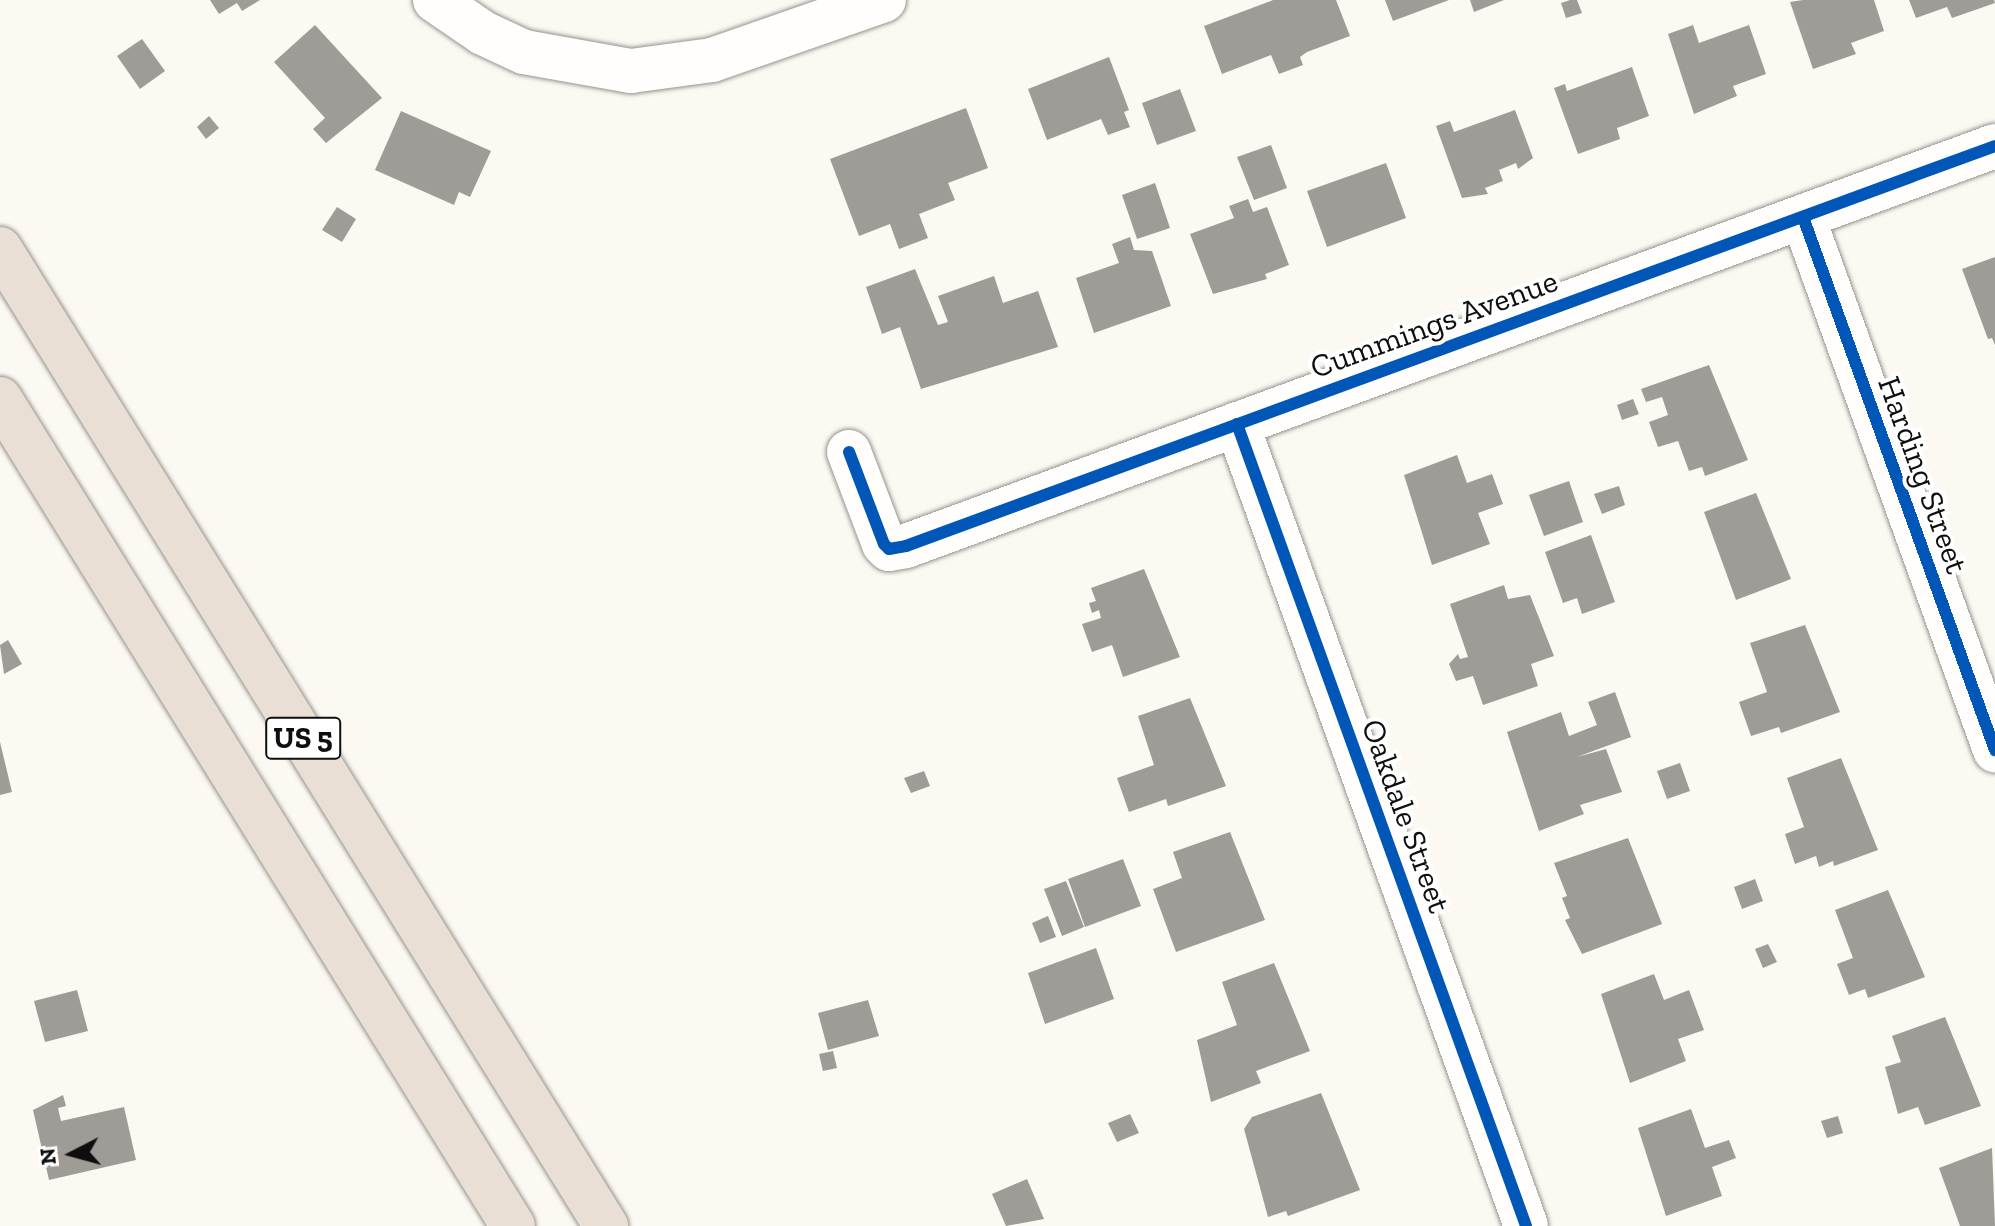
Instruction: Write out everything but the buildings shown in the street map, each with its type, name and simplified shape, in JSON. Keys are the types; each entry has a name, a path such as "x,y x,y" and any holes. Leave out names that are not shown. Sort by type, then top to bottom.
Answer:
{"highway":[{"name":"US 5","path":"0,249 606,1226"},
{"name":"US 5","path":"0,399 513,1226"}],"street":[{"path":"435,0 504,43 564,63 631,71 690,66 884,0"},
{"name":"Cummings Avenue","path":"849,452 881,539 889,549 1995,146"},
{"name":"Harding Street","path":"1803,217 1995,750"},
{"name":"Oakdale Street","path":"1237,424 1526,1226"}],"cycle path":[{"path":"849,452 884,544 889,549 906,546 1995,146"},
{"path":"1803,217 1995,750"},
{"path":"1237,424 1526,1226"}]}
